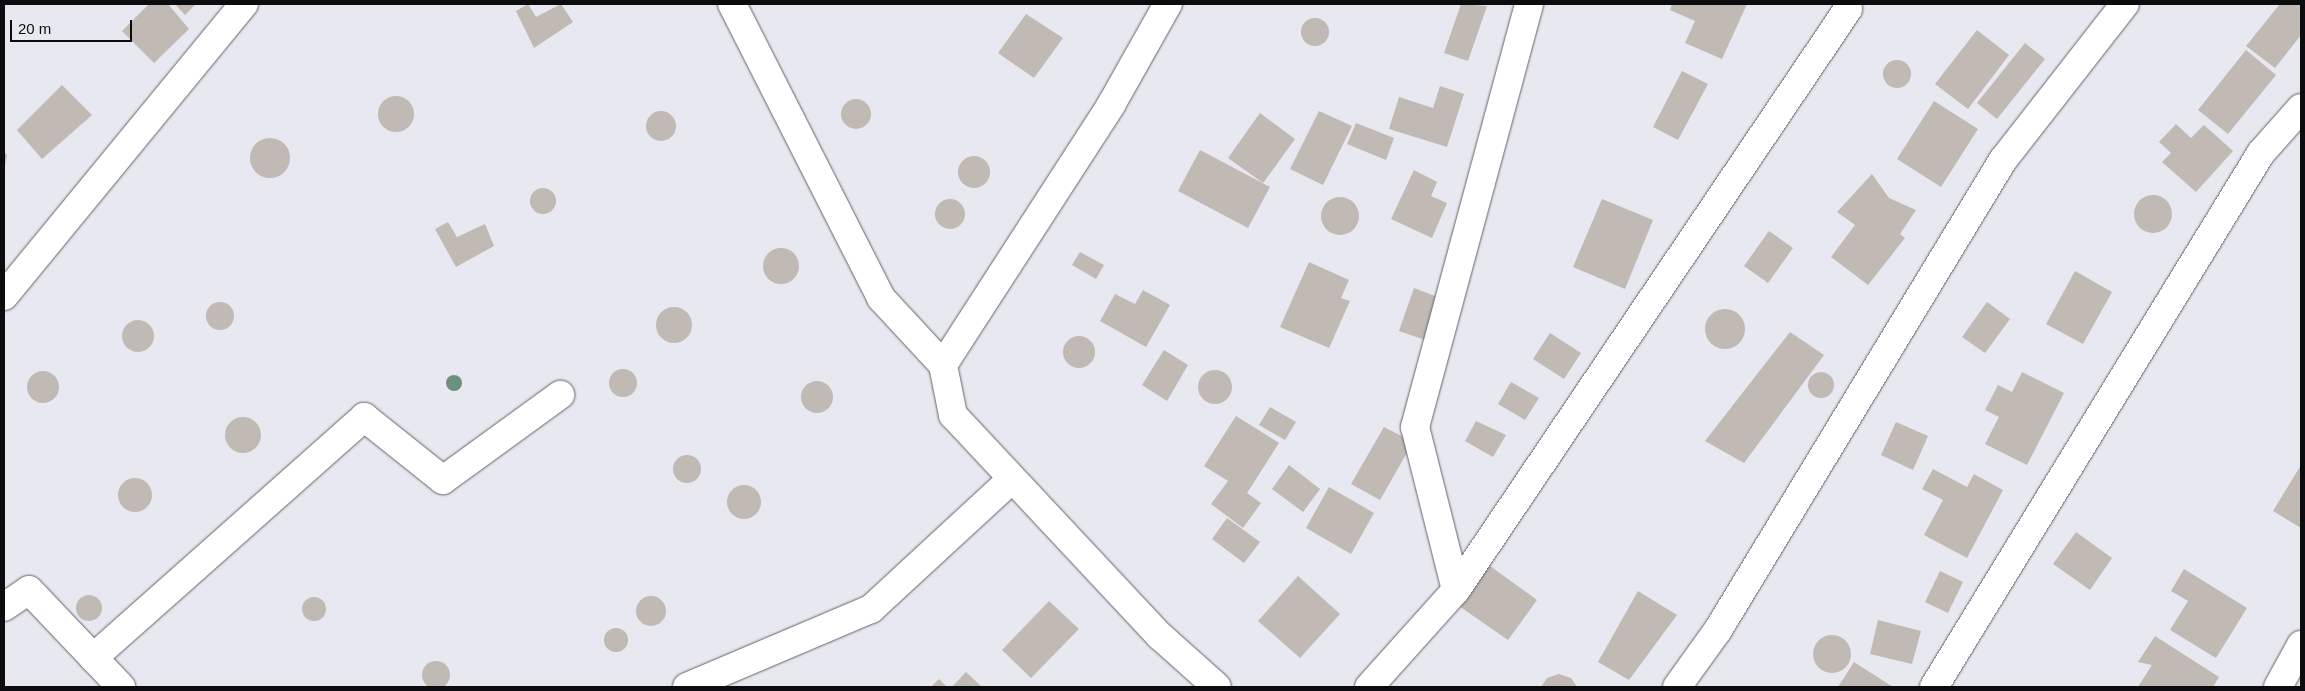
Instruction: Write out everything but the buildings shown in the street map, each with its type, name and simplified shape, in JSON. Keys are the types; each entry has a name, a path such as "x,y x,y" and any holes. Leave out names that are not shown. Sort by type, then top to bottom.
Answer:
{"street":[{"path":"4,296 244,4"},
{"path":"732,4 881,298 943,366 953,415 1011,480 1160,636 1218,687"},
{"path":"943,366 1111,105 1168,4"},
{"path":"1456,590 1415,427 1529,4"},
{"path":"1677,687 1718,630 2003,160 2125,4"},
{"path":"1369,687 1456,590 1848,9"},
{"path":"1934,687 2262,153 2301,108"},
{"path":"93,658 364,417 443,480 560,395"},
{"path":"687,687 871,609 1011,480"},
{"path":"4,608 29,590 121,687"},
{"path":"2278,687 2301,645"}]}
